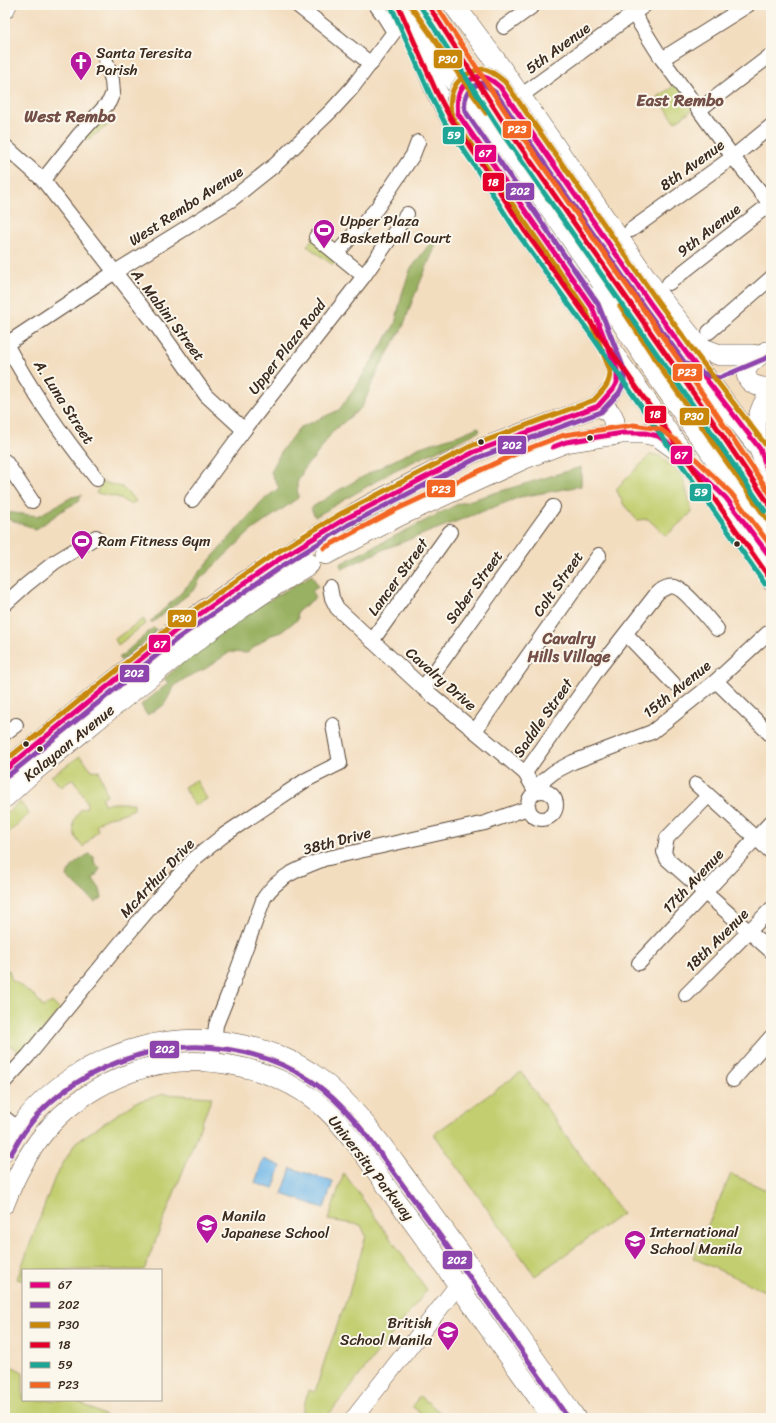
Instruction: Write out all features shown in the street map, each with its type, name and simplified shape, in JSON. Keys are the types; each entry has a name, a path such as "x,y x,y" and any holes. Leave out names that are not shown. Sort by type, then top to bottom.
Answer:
{"main road":[{"path":"5,9 7,5"},
{"path":"398,5 436,91 451,119 524,230 608,346 771,580"},
{"path":"401,5 580,260 658,377 771,537"},
{"path":"428,5 506,126 703,407 771,507"},
{"path":"454,5 496,60 659,297 695,342 704,349 720,355 763,352"},
{"path":"766,456 690,358 650,303 500,87 490,79 481,76 468,81 459,91 456,103 458,114 588,300 616,336 658,377 671,416 726,498 771,558"},
{"path":"588,300 608,346"},
{"name":"Kalayaan Avenue","path":"5,797 37,768 209,630 262,593 364,508 424,476 474,452 598,406 613,390 617,382 617,370 608,346"},
{"path":"690,358 710,369 718,371 763,352"},
{"path":"763,352 747,369 747,375 750,383 757,387 771,386"},
{"path":"771,392 760,410 756,428 766,456 771,480"},
{"path":"598,406 610,412 613,417 615,424 612,435"},
{"name":"Kalayaan Avenue","path":"5,770 174,632 239,586 313,550 398,516 525,458 566,442 634,432 645,433 658,436 672,446 688,461"},
{"path":"688,461 726,498"},
{"name":"University Parkway","path":"5,1151 11,1124 38,1106 62,1084 84,1069 131,1049 153,1043 187,1039 214,1040 253,1047 276,1054 317,1076 339,1094 353,1109 476,1273 576,1418"},
{"name":"University Parkway","path":"5,1204 22,1166 35,1142 76,1101 117,1078 157,1065 187,1062 212,1062 247,1069 267,1075 305,1094 325,1109 354,1143 458,1285 552,1418"}],"street":[{"path":"297,5 371,64"},
{"name":"West Rembo Avenue","path":"5,344 115,272 231,200 276,164 332,110 352,88 394,32 376,5"},
{"path":"504,27 534,5"},
{"name":"5th Avenue","path":"529,90 631,9 645,5"},
{"path":"662,58 748,5"},
{"path":"631,9 662,58 699,110 770,204"},
{"path":"699,110 771,55"},
{"path":"43,180 109,102 113,93 112,80 106,61"},
{"name":"8th Avenue","path":"631,230 733,157 771,126"},
{"path":"337,253 376,208 413,155 418,142"},
{"name":"A. Mabini Street","path":"5,146 43,180 156,325 206,395 244,430"},
{"name":"9th Avenue","path":"669,283 770,204"},
{"name":"Upper Plaza Road","path":"192,500 244,430 364,276 407,214"},
{"path":"316,237 364,276"},
{"path":"709,332 771,278"},
{"name":"A. Luna Street","path":"5,344 81,460 97,479"},
{"path":"5,461 32,501"},
{"name":"Saber Street","path":"423,688 553,507"},
{"name":"Lancer Street","path":"372,641 450,532"},
{"path":"5,604 55,562 96,537"},
{"name":"Colt Street","path":"476,731 599,555"},
{"name":"Cavalry Drive","path":"330,587 332,598 337,608 423,688 525,772 535,790"},
{"name":"Saddle Street","path":"525,772 598,670 658,592 668,587 675,587 685,593 717,629"},
{"name":"15th Avenue","path":"535,790 554,772 574,762 652,732 716,681 768,633"},
{"path":"626,634 673,683"},
{"path":"716,681 769,730"},
{"path":"5,733 16,725"},
{"name":"McArthur Drive","path":"5,1081 28,1056 132,929 194,859 224,835 306,780 340,763 333,725"},
{"path":"696,784 771,852"},
{"path":"535,790 550,794 556,802 554,812 547,818 537,819 528,808 529,798 535,790"},
{"path":"708,796 667,838 664,852 666,859 771,951"},
{"name":"38th Drive","path":"212,1062 216,1025 264,898 270,888 283,878 301,868 324,859 485,823 528,808"},
{"name":"17th Avenue","path":"639,964 771,822"},
{"name":"18th Avenue","path":"686,995 750,932 771,909"},
{"path":"733,1080 771,1037"},
{"path":"354,1418 458,1285 476,1273"}],"green space":[{"path":"678,83 695,108 675,122 658,97"},
{"path":"106,115 112,122 88,140 84,136"},
{"name":"Upper Plaza Basketball Court","path":"316,234 342,254 333,265 307,246"},
{"path":"431,242 436,245 403,327 379,368 362,407 333,431 314,458 305,467 297,483 298,498 251,531 200,579 195,589 153,622 150,622 181,593 262,501 279,488 271,472 282,450 299,428 339,410 355,388 395,324 402,294 410,270"},
{"path":"478,427 480,431 395,470 315,517 311,508 339,490 377,469 420,447 459,435"},
{"path":"651,454 660,456 683,477 692,512 666,536 648,519 637,520 624,505 616,489"},
{"path":"581,467 581,486 520,497 387,548 342,569 340,564 458,504"},
{"path":"102,482 122,487 136,501 131,505 117,497 96,493"},
{"path":"82,495 78,502 66,508 35,530 31,527 5,518 5,512 38,516 72,497"},
{"path":"312,575 318,587 312,591 315,598 297,612 298,619 281,632 269,636 247,653 230,652 205,669 189,676 175,685 164,705 147,715 141,705 169,683 164,679 185,660 254,609"},
{"path":"143,619 146,623 118,645 115,639"},
{"path":"153,628 156,629 153,635 121,661 119,658"},
{"path":"80,756 92,770 99,771 107,795 102,798 104,804 134,803 134,809 105,819 96,825 98,830 83,847 76,837 73,826 80,810 87,807 86,800 73,779 61,787 51,776"},
{"path":"196,780 207,799 195,806 184,787"},
{"path":"20,802 29,814 8,833 5,829 5,814"},
{"path":"89,854 94,857 94,862 100,869 93,879 100,889 102,898 95,902 67,877 72,866"},
{"path":"9,970 12,981 35,996 43,1007 52,1002 60,1010 23,1055 5,1042 5,971"},
{"path":"521,1072 622,1214 535,1276 434,1134"},
{"path":"164,1094 212,1097 144,1269 22,1269 22,1281 17,1279 55,1177 76,1142 136,1102"},
{"path":"344,1173 427,1290 326,1418 301,1418 308,1390 315,1392 326,1356 349,1293 366,1236 361,1225 328,1220"},
{"path":"731,1174 771,1192 771,1294 693,1258"},
{"path":"5,1363 22,1372 22,1401 77,1401 109,1418 5,1418"},
{"path":"420,1396 447,1418 426,1418 412,1406"}],"water":[{"path":"263,1159 281,1166 273,1189 255,1183"},
{"path":"291,1168 333,1182 324,1208 282,1194"}],"transit line":[{"name":"18","path":"398,5 436,91 451,119 524,230 595,328 771,580"},
{"name":"P30","path":"410,5 486,113"},
{"name":"18","path":"428,5 506,126 703,407 771,507"},
{"name":"P23","path":"436,5 512,122 709,403 771,495"},
{"name":"59","path":"392,8 430,94 445,123 518,234 589,332 765,584"},
{"name":"59","path":"422,9 500,130 697,411 765,511"},
{"name":"P30","path":"5,761 170,627 274,554 342,513 471,446 594,400 605,387 609,380 610,371 586,310 452,117 450,103 456,84 465,75 479,69 487,70 505,82 656,299 771,452"},
{"name":"67","path":"5,770 174,632 278,560 345,519 474,452 598,406 613,389 617,382 617,370 592,307 458,114 457,104 461,89 467,82 476,77 481,76 488,78 500,87 650,303 760,449 771,480"},
{"name":"202","path":"9,775 178,638 282,566 348,525 477,458 601,412 619,393 624,383 624,369 598,304 465,111 466,97 473,87 482,83 495,92 644,307 685,363 707,375 719,378 771,356"},
{"name":"P30","path":"620,306 664,373 771,525"},
{"name":"P23","path":"324,548 395,510 522,451 564,435 634,425 660,429 677,441 731,493 771,546"},
{"name":"67","path":"553,447 566,442 623,433 645,433 658,436 672,446 726,498 771,558"},
{"name":"202","path":"11,1154 21,1137 34,1120 59,1095 89,1075 122,1060 161,1050 183,1047 206,1047 229,1049 251,1054 294,1070 327,1093 341,1106 365,1134 409,1193 568,1418"}],"place":[{"name":"Santa Teresita Parish","path":"81,82"},
{"name":"Upper Plaza Basketball Court","path":"324,250"},
{"name":"Ram Fitness Gym","path":"82,560"},
{"name":"Manila Japanese School","path":"207,1244"},
{"name":"International School Manila","path":"635,1260"},
{"name":"British School Manila","path":"448,1352"}],"district":[{"name":"East Rembo","path":"680,100"},
{"name":"West Rembo","path":"70,116"},
{"name":"Cavalry Hills Village","path":"569,647"}]}
